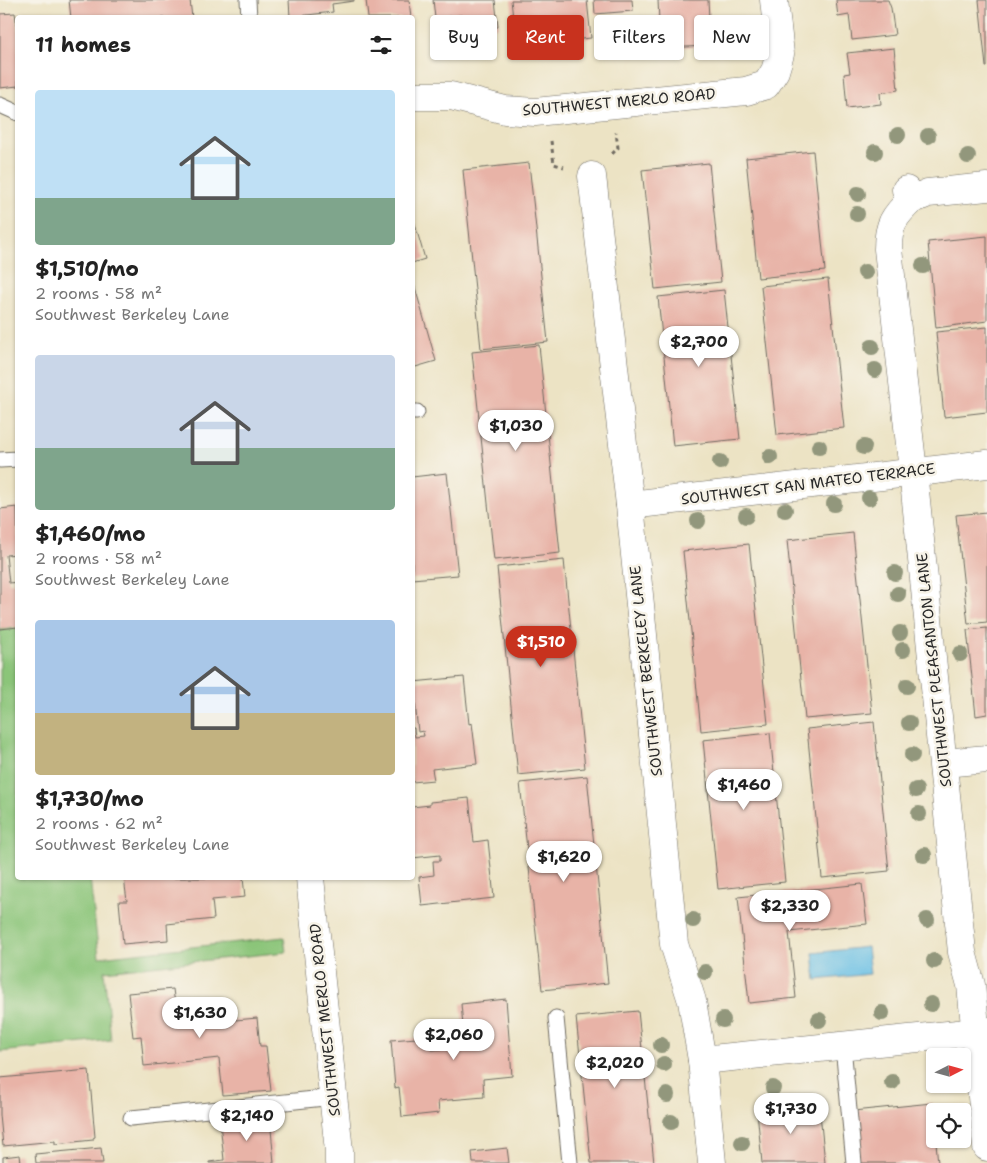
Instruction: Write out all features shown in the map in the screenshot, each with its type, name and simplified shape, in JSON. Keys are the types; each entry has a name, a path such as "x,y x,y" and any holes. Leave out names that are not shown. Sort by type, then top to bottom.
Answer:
{"street":[{"name":"SOUTHWEST MERLO ROAD","path":"415,96 451,96 505,110 535,112 746,91 766,85 775,71 780,54 774,0"},
{"name":"SOUTHWEST BERKELEY LANE","path":"592,176 630,505 674,944 692,1000 702,1060 712,1163"},
{"name":"SOUTHWEST PLEASANTON LANE","path":"987,187 908,195 890,226 888,243 944,763 962,952 982,1032 987,1147"},
{"name":"SOUTHWEST SAN MATEO TERRACE","path":"630,505 987,464"},
{"path":"944,763 987,759"},
{"name":"SOUTHWEST MERLO ROAD","path":"310,880 340,1150 339,1163"},
{"path":"702,1060 982,1032"}],"lane":[{"path":"248,0 249,15"},
{"path":"0,105 15,112"},
{"path":"0,460 15,459"},
{"path":"556,1018 570,1163"},
{"path":"843,1046 854,1163"},
{"path":"131,1118 334,1097"}],"green space":[{"path":"15,628 15,880 90,880 99,957 284,937 286,952 104,971 111,1040 0,1052 0,630"}],"water":[{"path":"867,947 870,974 816,980 813,953"}],"building":[{"path":"69,0 190,0 192,15 71,15"},
{"path":"289,0 354,0 332,4 333,12 290,15"},
{"path":"366,0 409,0 411,15 368,15"},
{"path":"433,0 495,0 497,15 435,15"},
{"path":"511,0 587,0 591,38 584,39 584,15 513,15"},
{"path":"594,0 632,0 633,11 595,14"},
{"path":"658,0 708,0 709,15 694,15 694,47 684,47 684,15 659,15"},
{"path":"836,0 888,0 895,35 852,40 849,15 838,17"},
{"path":"979,0 987,0 987,67 986,67"},
{"path":"15,13 15,15 15,86 0,88 0,14"},
{"path":"894,48 898,90 880,93 881,104 847,108 844,74 850,73 847,53"},
{"path":"813,151 825,271 758,278 746,158"},
{"path":"529,163 548,342 481,349 463,170"},
{"path":"709,163 721,282 655,289 642,170"},
{"path":"415,224 425,259 415,262"},
{"path":"987,236 987,321 936,328 928,242"},
{"path":"828,279 844,428 777,435 761,286"},
{"path":"415,288 436,361 415,367"},
{"path":"724,290 740,439 673,446 658,297"},
{"path":"987,327 987,412 944,417 936,332"},
{"path":"539,345 560,553 494,560 472,352"},
{"path":"447,473 458,575 415,579 415,477"},
{"path":"15,507 15,554 6,555 9,583 15,582 15,627 0,629 0,509"},
{"path":"987,512 987,622 968,624 956,515"},
{"path":"853,533 872,713 805,719 787,540"},
{"path":"749,544 768,724 701,731 683,551"},
{"path":"564,560 585,768 518,775 497,567"},
{"path":"987,628 987,714 976,716 967,630"},
{"path":"464,677 469,724 472,723 477,764 432,769 434,780 415,782 415,737 424,736 423,731 418,732 415,682"},
{"path":"874,722 889,871 822,878 807,729"},
{"path":"770,733 785,882 718,889 703,740"},
{"path":"587,776 608,983 542,990 520,783"},
{"path":"469,798 474,842 488,840 494,898 422,906 419,877 434,875 433,861 440,861 440,855 415,858 415,807 430,805 430,802"},
{"path":"124,880 243,880 245,897 212,900 214,919 167,924 168,940 123,944 119,901 127,901"},
{"path":"862,884 867,924 789,932 796,998 749,1003 738,897"},
{"path":"173,989 175,1005 222,1000 225,1021 257,1018 260,1046 266,1046 271,1091 223,1095 219,1058 144,1066 141,1036 133,1037 128,993"},
{"path":"506,999 512,1076 483,1079 484,1097 438,1101 439,1113 402,1117 399,1087 395,1088 391,1040 429,1037 431,1050 465,1047 461,1004"},
{"path":"638,1011 654,1163 591,1163 576,1017"},
{"path":"89,1070 95,1137 93,1140 55,1144 55,1141 3,1146 0,1115 0,1078"},
{"path":"819,1104 825,1163 762,1163 757,1111"},
{"path":"926,1104 926,1148 936,1148 938,1163 858,1163 853,1111"},
{"path":"270,1118 274,1163 209,1163 224,1160 220,1123"},
{"path":"101,1148 103,1163 36,1163 35,1154"},
{"path":"507,1148 509,1163 473,1163 472,1152"},
{"path":"20,1155 21,1163 3,1163 3,1157"}]}
